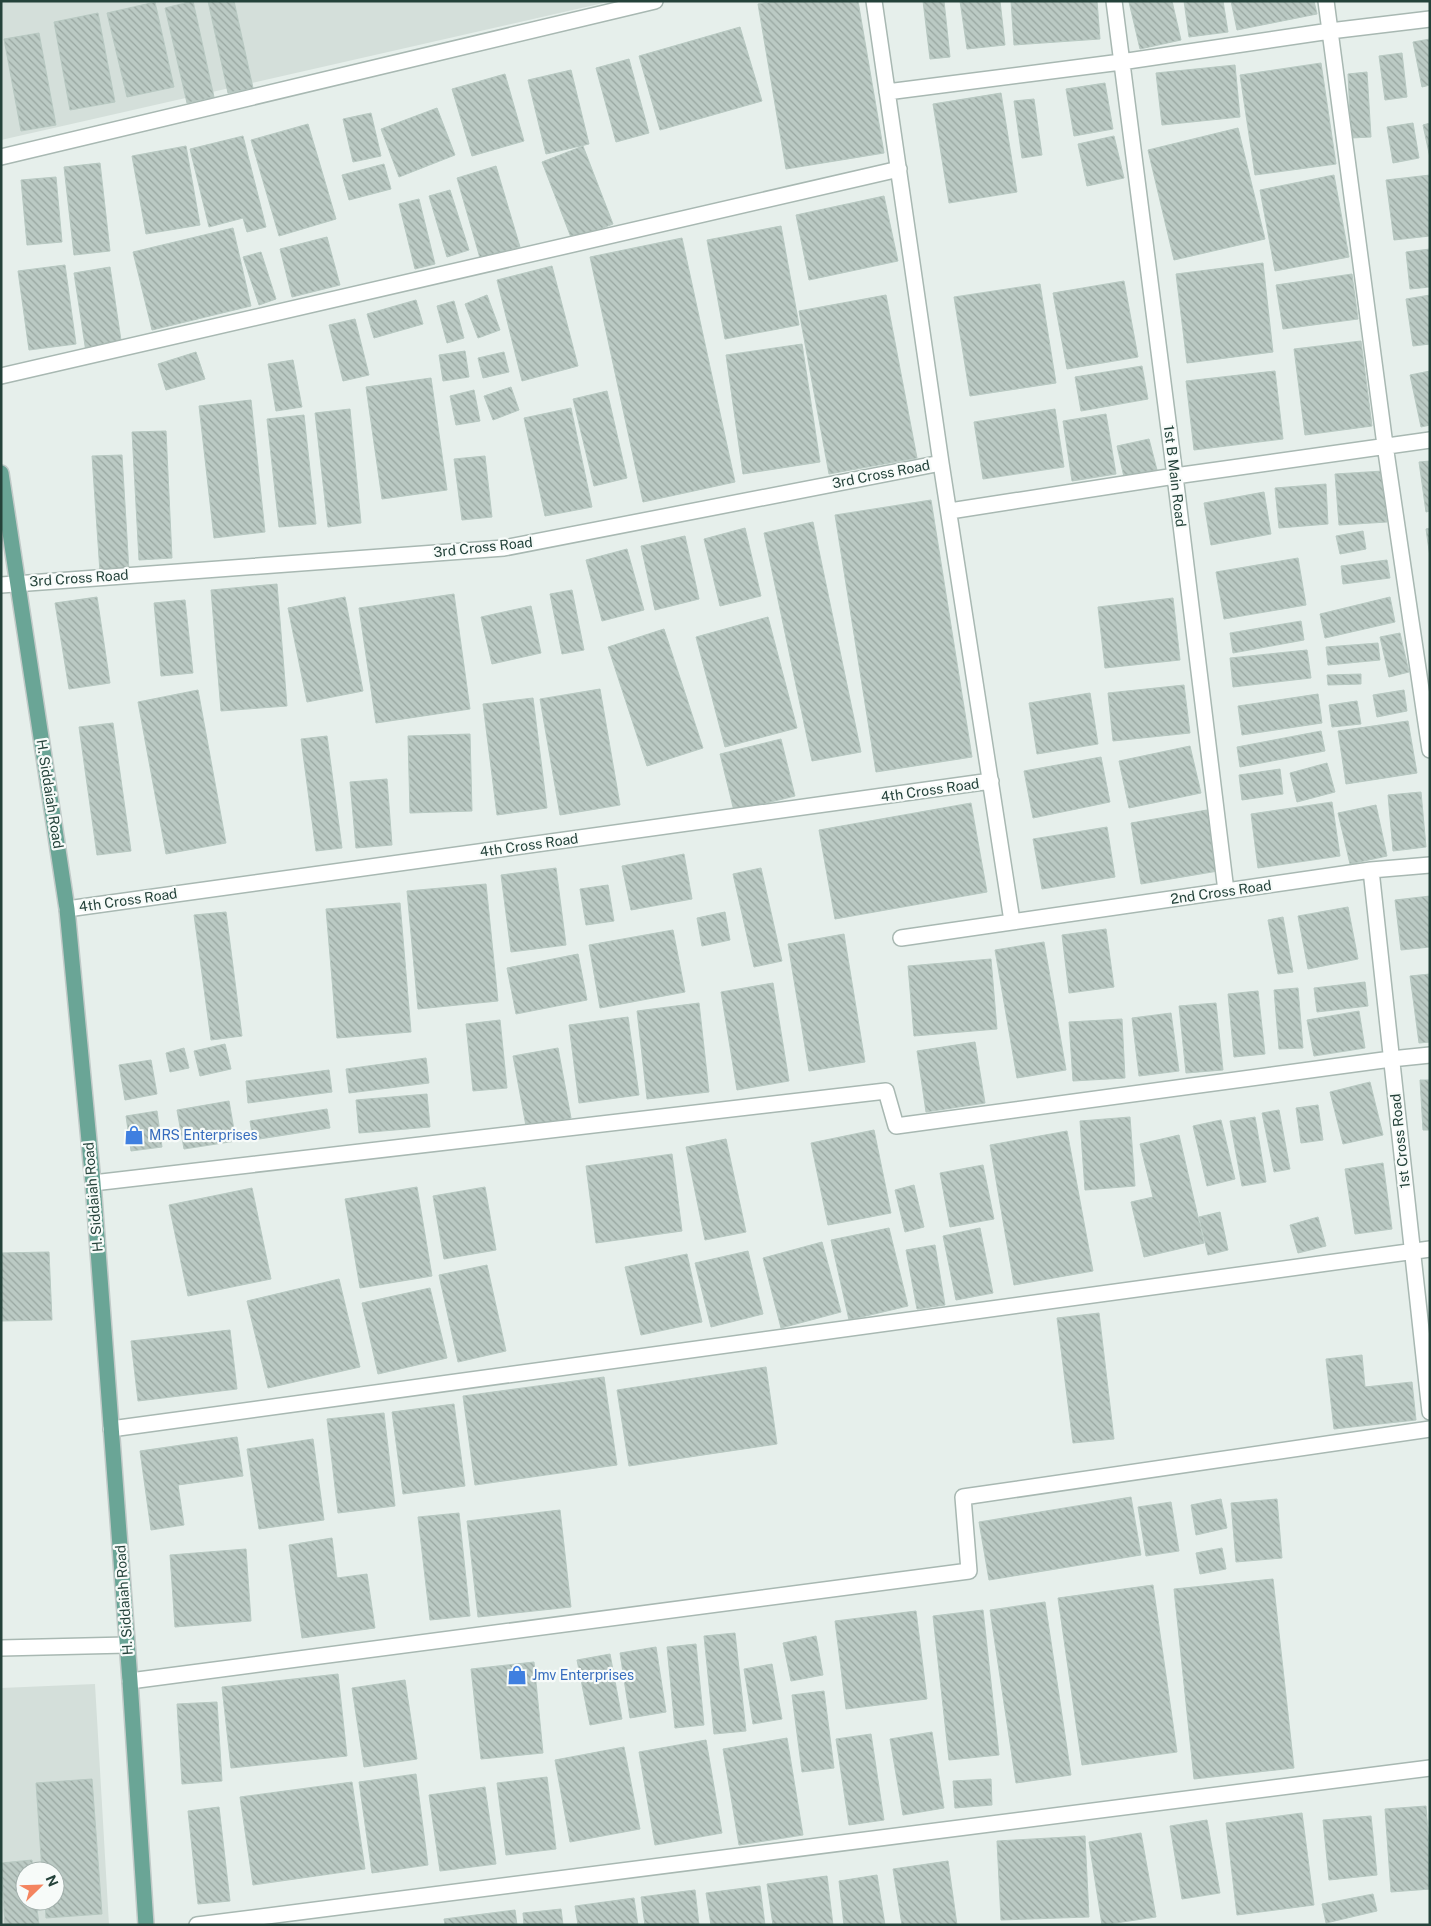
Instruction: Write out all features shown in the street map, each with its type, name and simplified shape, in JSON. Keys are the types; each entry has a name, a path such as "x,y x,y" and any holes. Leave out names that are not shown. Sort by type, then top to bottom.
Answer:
{"main road":[{"name":"H. Siddaiah Road","path":"1,473 67,908 93,1183 128,1645 146,1925"}],"street":[{"path":"1,157 655,1"},
{"path":"874,1 941,463 950,511 1012,921"},
{"name":"1st B Main Road","path":"1114,1 1226,891"},
{"path":"1326,1 1385,445 1430,750"},
{"path":"887,92 1430,19"},
{"path":"1,376 898,169"},
{"path":"950,511 1175,476 1430,440"},
{"name":"3rd Cross Road","path":"1,585 18,582 504,548 941,463"},
{"name":"4th Cross Road","path":"67,908 990,781"},
{"name":"2nd Cross Road","path":"901,938 1371,870 1430,865"},
{"name":"1st Cross Road","path":"1371,870 1430,1412"},
{"path":"93,1183 886,1091 896,1126 1430,1055"},
{"path":"111,1429 1430,1249"},
{"path":"130,1680 969,1571 963,1497 1430,1429"},
{"path":"1,1648 128,1645"},
{"path":"197,1925 1430,1768"}],"shaded area":[{"path":"1,1 612,1 1,140"},
{"path":"95,1684 109,1925 1,1925 1,1688"}],"building":[{"path":"193,1 214,97 187,103 165,8"},
{"path":"208,1 234,1 253,88 228,93"},
{"path":"776,1 858,1 884,153 786,169 758,4"},
{"path":"923,1 944,1 950,57 930,59"},
{"path":"960,1 1000,1 1005,45 967,49"},
{"path":"1011,1 1097,1 1100,39 1014,45"},
{"path":"1172,1 1181,40 1140,49 1129,2"},
{"path":"1184,1 1223,1 1228,32 1189,37"},
{"path":"1231,1 1314,1 1317,14 1237,30"},
{"path":"155,2 174,87 127,97 107,13"},
{"path":"98,13 115,102 70,110 54,22"},
{"path":"740,27 762,101 660,130 639,56"},
{"path":"39,33 56,125 21,131 4,39"},
{"path":"1430,39 1430,85 1422,87 1413,42"},
{"path":"1402,53 1407,97 1385,100 1379,56"},
{"path":"629,59 649,133 616,142 596,68"},
{"path":"1321,63 1336,164 1255,175 1240,75"},
{"path":"1235,65 1240,117 1162,125 1156,73"},
{"path":"571,70 589,144 546,154 528,80"},
{"path":"1367,72 1371,137 1351,138 1348,74"},
{"path":"505,74 524,141 472,156 452,89"},
{"path":"1105,83 1113,129 1074,136 1066,89"},
{"path":"1001,93 1017,192 949,203 933,104"},
{"path":"1034,99 1042,155 1022,158 1014,101"},
{"path":"437,108 455,155 399,177 381,129"},
{"path":"371,113 381,156 353,162 343,119"},
{"path":"1413,123 1419,158 1393,163 1387,127"},
{"path":"1430,123 1430,158 1423,125"},
{"path":"308,124 336,219 279,236 251,140"},
{"path":"1238,128 1265,239 1174,260 1148,150"},
{"path":"243,136 266,227 247,232 243,218 209,227 190,149"},
{"path":"1114,136 1124,178 1087,186 1078,144"},
{"path":"186,146 200,225 146,234 132,156"},
{"path":"583,146 613,224 572,240 542,162"},
{"path":"100,163 110,251 74,255 64,167"},
{"path":"384,164 391,189 349,200 342,175"},
{"path":"496,166 520,247 480,258 457,178"},
{"path":"1334,175 1349,257 1275,271 1260,190"},
{"path":"1430,175 1430,236 1394,240 1386,180"},
{"path":"56,177 62,242 27,245 21,180"},
{"path":"450,190 469,250 447,257 429,196"},
{"path":"884,196 898,261 809,280 796,215"},
{"path":"419,199 435,264 415,269 399,204"},
{"path":"781,226 799,325 725,339 707,240"},
{"path":"233,228 251,306 152,330 133,252"},
{"path":"327,237 340,285 292,297 280,249"},
{"path":"682,238 735,482 643,502 590,257"},
{"path":"1430,249 1430,287 1410,289 1406,252"},
{"path":"261,252 276,299 259,305 243,257"},
{"path":"1263,263 1273,352 1187,363 1176,274"},
{"path":"65,265 76,344 29,350 18,271"},
{"path":"552,266 578,366 522,381 497,280"},
{"path":"110,267 122,347 86,352 74,273"},
{"path":"1352,274 1358,319 1283,329 1276,285"},
{"path":"1124,281 1138,357 1067,369 1053,293"},
{"path":"1040,284 1056,383 970,396 954,297"},
{"path":"487,295 500,330 478,338 465,304"},
{"path":"886,295 917,458 829,474 799,311"},
{"path":"1430,295 1430,344 1413,346 1406,299"},
{"path":"416,300 423,324 374,338 367,314"},
{"path":"454,301 464,338 447,343 437,306"},
{"path":"355,319 369,375 343,381 329,325"},
{"path":"1361,341 1372,426 1305,435 1294,349"},
{"path":"802,344 820,462 743,474 726,355"},
{"path":"465,351 469,377 443,381 439,355"},
{"path":"196,352 205,379 166,390 158,364"},
{"path":"504,352 509,372 483,378 478,358"},
{"path":"293,360 302,407 276,411 268,364"},
{"path":"1142,366 1148,399 1081,411 1075,377"},
{"path":"1275,371 1283,439 1194,450 1186,381"},
{"path":"1430,371 1430,425 1421,427 1410,375"},
{"path":"431,378 447,490 382,499 366,387"},
{"path":"511,387 519,410 493,420 484,396"},
{"path":"474,390 480,421 456,425 450,396"},
{"path":"607,391 627,478 594,486 573,399"},
{"path":"251,400 265,532 214,538 199,406"},
{"path":"571,408 592,507 545,516 524,418"},
{"path":"350,409 361,523 328,527 315,413"},
{"path":"1055,409 1064,467 983,479 974,422"},
{"path":"1106,414 1116,474 1072,481 1063,421"},
{"path":"304,415 316,524 279,527 267,419"},
{"path":"166,431 172,558 139,560 132,432"},
{"path":"1149,439 1157,470 1124,477 1117,446"},
{"path":"122,455 129,571 100,572 92,456"},
{"path":"485,456 492,517 462,520 454,459"},
{"path":"1430,461 1430,511 1426,512 1419,462"},
{"path":"1383,471 1387,522 1339,525 1335,474"},
{"path":"1326,484 1328,524 1279,528 1275,488"},
{"path":"1264,492 1271,534 1211,545 1204,503"},
{"path":"931,500 972,757 876,772 835,515"},
{"path":"813,522 861,752 812,761 764,533"},
{"path":"745,528 761,596 720,606 704,539"},
{"path":"1430,528 1430,557 1426,529"},
{"path":"1363,531 1366,549 1340,554 1336,536"},
{"path":"685,536 699,599 655,610 641,546"},
{"path":"627,549 644,610 602,621 586,560"},
{"path":"1298,558 1306,605 1224,619 1216,572"},
{"path":"1387,560 1390,578 1343,584 1341,566"},
{"path":"277,584 287,706 221,711 211,590"},
{"path":"572,590 584,650 562,654 550,594"},
{"path":"454,594 470,709 376,723 359,608"},
{"path":"97,597 110,683 69,689 55,603"},
{"path":"345,597 363,691 307,702 288,608"},
{"path":"1390,597 1395,622 1325,638 1320,614"},
{"path":"1173,598 1180,660 1105,668 1098,607"},
{"path":"185,600 193,673 161,676 154,603"},
{"path":"531,606 541,653 492,664 481,617"},
{"path":"768,617 797,728 725,747 696,637"},
{"path":"1301,621 1304,640 1233,653 1230,633"},
{"path":"664,629 703,748 647,766 608,647"},
{"path":"1400,633 1409,672 1389,677 1380,637"},
{"path":"1378,643 1380,660 1328,665 1326,647"},
{"path":"1307,650 1311,678 1233,687 1230,658"},
{"path":"1361,674 1361,684 1328,685 1327,675"},
{"path":"1184,685 1190,733 1113,741 1108,693"},
{"path":"600,689 620,805 560,815 540,699"},
{"path":"198,690 226,843 166,854 138,702"},
{"path":"1404,690 1407,711 1377,717 1373,695"},
{"path":"1090,693 1098,744 1037,754 1029,703"},
{"path":"1318,694 1322,723 1242,735 1238,706"},
{"path":"533,698 547,808 497,815 483,704"},
{"path":"1357,701 1361,724 1332,727 1329,705"},
{"path":"1408,721 1417,773 1346,784 1338,731"},
{"path":"113,723 131,851 97,855 79,727"},
{"path":"1321,731 1325,751 1240,767 1237,747"},
{"path":"470,734 472,811 410,813 408,736"},
{"path":"327,736 342,848 316,851 301,739"},
{"path":"781,739 795,796 734,811 720,754"},
{"path":"1190,746 1201,793 1129,808 1119,761"},
{"path":"1101,757 1110,802 1033,818 1024,771"},
{"path":"1327,763 1335,792 1297,802 1290,773"},
{"path":"1280,769 1283,794 1242,800 1239,775"},
{"path":"387,779 392,845 356,848 350,782"},
{"path":"1421,792 1426,847 1393,851 1388,795"},
{"path":"1332,802 1340,856 1258,868 1251,814"},
{"path":"971,803 987,892 835,919 819,830"},
{"path":"1376,805 1387,856 1350,864 1338,813"},
{"path":"1207,810 1218,871 1141,884 1131,823"},
{"path":"1107,827 1115,877 1042,889 1033,839"},
{"path":"684,854 692,899 631,910 622,866"},
{"path":"556,868 566,945 511,952 501,875"},
{"path":"761,868 782,961 754,967 733,874"},
{"path":"486,884 498,1001 418,1009 407,891"},
{"path":"608,885 614,921 586,925 580,889"},
{"path":"1430,896 1430,947 1401,950 1395,900"},
{"path":"400,903 411,1032 337,1038 326,909"},
{"path":"1348,907 1358,959 1308,969 1298,916"},
{"path":"226,912 242,1036 211,1040 194,915"},
{"path":"725,912 730,940 702,946 697,918"},
{"path":"1283,917 1293,972 1278,974 1268,920"},
{"path":"1106,929 1114,987 1069,993 1062,935"},
{"path":"673,930 685,992 600,1008 589,945"},
{"path":"844,934 865,1062 809,1071 788,944"},
{"path":"1044,942 1066,1070 1017,1078 995,950"},
{"path":"578,954 587,1000 516,1014 507,968"},
{"path":"991,959 997,1029 914,1036 908,966"},
{"path":"1430,974 1430,1042 1419,1043 1410,976"},
{"path":"1365,982 1368,1006 1317,1012 1314,988"},
{"path":"773,983 789,1081 737,1090 721,992"},
{"path":"1298,988 1303,1048 1279,1049 1274,990"},
{"path":"1258,991 1265,1054 1234,1057 1228,994"},
{"path":"699,1003 709,1092 647,1099 637,1011"},
{"path":"1216,1003 1223,1070 1186,1073 1179,1006"},
{"path":"1359,1011 1365,1048 1314,1056 1307,1020"},
{"path":"1171,1013 1179,1071 1139,1076 1132,1018"},
{"path":"628,1017 639,1095 579,1103 569,1025"},
{"path":"1122,1019 1125,1078 1073,1081 1069,1022"},
{"path":"500,1020 507,1088 473,1091 466,1024"},
{"path":"975,1042 985,1103 926,1112 917,1051"},
{"path":"225,1044 231,1069 200,1076 194,1051"},
{"path":"184,1048 189,1068 170,1072 166,1053"},
{"path":"558,1048 571,1118 526,1126 513,1056"},
{"path":"426,1058 429,1083 349,1093 346,1069"},
{"path":"151,1060 157,1094 125,1100 119,1065"},
{"path":"329,1070 332,1092 248,1103 246,1081"},
{"path":"1420,1080 1430,1080 1430,1130 1423,1130"},
{"path":"1370,1082 1383,1135 1343,1144 1330,1092"},
{"path":"427,1094 430,1127 359,1133 356,1100"},
{"path":"229,1101 236,1141 184,1149 177,1110"},
{"path":"1318,1105 1323,1140 1301,1143 1296,1108"},
{"path":"327,1109 330,1128 253,1140 250,1121"},
{"path":"1279,1110 1290,1169 1274,1172 1262,1113"},
{"path":"157,1111 162,1147 131,1151 126,1116"},
{"path":"1130,1117 1135,1186 1085,1190 1080,1121"},
{"path":"1255,1117 1266,1182 1242,1186 1230,1121"},
{"path":"1221,1120 1235,1179 1207,1186 1193,1126"},
{"path":"874,1130 891,1213 828,1225 811,1143"},
{"path":"1067,1131 1093,1271 1014,1285 990,1145"},
{"path":"1179,1135 1204,1243 1144,1257 1131,1202 1153,1197 1140,1144"},
{"path":"726,1139 746,1232 705,1240 686,1147"},
{"path":"672,1154 682,1231 596,1243 586,1166"},
{"path":"1383,1163 1392,1229 1355,1234 1345,1169"},
{"path":"983,1165 994,1219 950,1227 940,1173"},
{"path":"914,1185 924,1227 905,1232 895,1190"},
{"path":"417,1187 432,1276 360,1288 345,1199"},
{"path":"485,1187 496,1250 444,1259 433,1196"},
{"path":"252,1188 271,1279 188,1296 169,1205"},
{"path":"1220,1212 1228,1250 1208,1255 1199,1217"},
{"path":"1318,1217 1326,1246 1298,1253 1290,1225"},
{"path":"889,1228 908,1306 849,1320 831,1240"},
{"path":"980,1228 993,1293 956,1300 943,1236"},
{"path":"822,1242 841,1312 781,1328 763,1258"},
{"path":"935,1245 945,1305 917,1309 906,1250"},
{"path":"748,1251 763,1314 711,1327 695,1263"},
{"path":"49,1252 52,1320 1,1321 1,1253"},
{"path":"687,1254 702,1322 641,1335 625,1267"},
{"path":"487,1265 506,1351 458,1362 439,1275"},
{"path":"339,1279 360,1367 268,1388 247,1301"},
{"path":"430,1288 447,1358 378,1374 362,1303"},
{"path":"1099,1313 1114,1439 1073,1443 1057,1318"},
{"path":"230,1330 237,1389 138,1401 131,1341"},
{"path":"1362,1355 1365,1387 1412,1382 1416,1420 1334,1429 1326,1359"},
{"path":"766,1367 777,1444 629,1466 617,1390"},
{"path":"604,1377 617,1465 475,1485 463,1396"},
{"path":"454,1404 465,1486 403,1494 392,1412"},
{"path":"384,1413 395,1506 338,1513 327,1419"},
{"path":"237,1437 243,1476 178,1485 184,1525 151,1530 140,1451"},
{"path":"313,1439 324,1520 259,1529 247,1449"},
{"path":"1131,1497 1141,1555 989,1580 979,1522"},
{"path":"1221,1499 1227,1528 1196,1535 1191,1505"},
{"path":"1277,1499 1282,1558 1236,1562 1231,1503"},
{"path":"1171,1502 1179,1551 1146,1556 1138,1507"},
{"path":"560,1510 571,1607 478,1617 467,1521"},
{"path":"459,1513 470,1616 430,1620 418,1517"},
{"path":"332,1538 337,1578 367,1574 375,1628 302,1638 289,1545"},
{"path":"1222,1548 1226,1569 1200,1574 1196,1553"},
{"path":"246,1549 251,1621 175,1627 170,1555"},
{"path":"1273,1579 1294,1768 1194,1779 1174,1589"},
{"path":"1153,1585 1177,1752 1082,1765 1058,1598"},
{"path":"1045,1602 1071,1775 1016,1783 990,1610"},
{"path":"983,1610 999,1755 949,1760 933,1616"},
{"path":"916,1611 927,1699 846,1709 835,1621"},
{"path":"735,1633 746,1731 714,1734 704,1636"},
{"path":"816,1636 823,1675 791,1681 783,1643"},
{"path":"696,1644 704,1725 675,1728 667,1647"},
{"path":"656,1647 666,1712 630,1718 620,1653"},
{"path":"610,1654 622,1719 590,1725 577,1660"},
{"path":"534,1662 543,1753 481,1759 471,1669"},
{"path":"772,1664 782,1719 753,1724 744,1669"},
{"path":"338,1674 347,1756 231,1768 222,1687"},
{"path":"405,1680 417,1759 364,1767 352,1688"},
{"path":"824,1691 834,1768 802,1772 792,1695"},
{"path":"217,1702 222,1781 182,1784 177,1704"},
{"path":"932,1732 944,1808 903,1815 890,1739"},
{"path":"871,1734 884,1820 849,1825 836,1739"},
{"path":"787,1738 803,1835 739,1845 723,1749"},
{"path":"706,1740 722,1833 655,1845 639,1752"},
{"path":"624,1747 640,1829 570,1842 555,1760"},
{"path":"416,1774 428,1865 372,1873 359,1782"},
{"path":"547,1777 556,1849 506,1855 497,1783"},
{"path":"92,1779 102,1914 46,1918 46,1911 65,1911 65,1861 41,1861 36,1783"},
{"path":"991,1779 992,1805 955,1808 953,1781"},
{"path":"352,1782 365,1869 253,1885 240,1797"},
{"path":"485,1787 496,1864 440,1871 429,1795"},
{"path":"1426,1806 1430,1889 1391,1892 1385,1809"},
{"path":"219,1807 230,1901 198,1904 188,1811"},
{"path":"1302,1813 1314,1905 1237,1915 1226,1823"},
{"path":"1371,1816 1377,1875 1329,1880 1323,1820"},
{"path":"1207,1820 1220,1893 1182,1899 1170,1826"},
{"path":"1141,1833 1156,1917 1102,1925 1089,1842"},
{"path":"1085,1836 1089,1917 1001,1920 997,1841"},
{"path":"948,1861 957,1925 902,1925 893,1869"},
{"path":"15,1862 15,1911 37,1911 39,1925 5,1925 1,1863"},
{"path":"877,1875 885,1925 844,1925 839,1881"},
{"path":"827,1876 833,1925 773,1925 767,1884"},
{"path":"760,1886 765,1925 711,1925 706,1893"},
{"path":"695,1890 699,1925 645,1925 641,1897"},
{"path":"1373,1894 1377,1911 1326,1923 1322,1904"},
{"path":"634,1898 638,1925 578,1925 575,1906"},
{"path":"561,1909 563,1925 524,1925 523,1913"},
{"path":"515,1910 517,1925 445,1925 444,1919"}],"place":[{"name":"MRS Enterprises","path":"134,1135"},
{"name":"Jmv Enterprises","path":"517,1675"}]}
